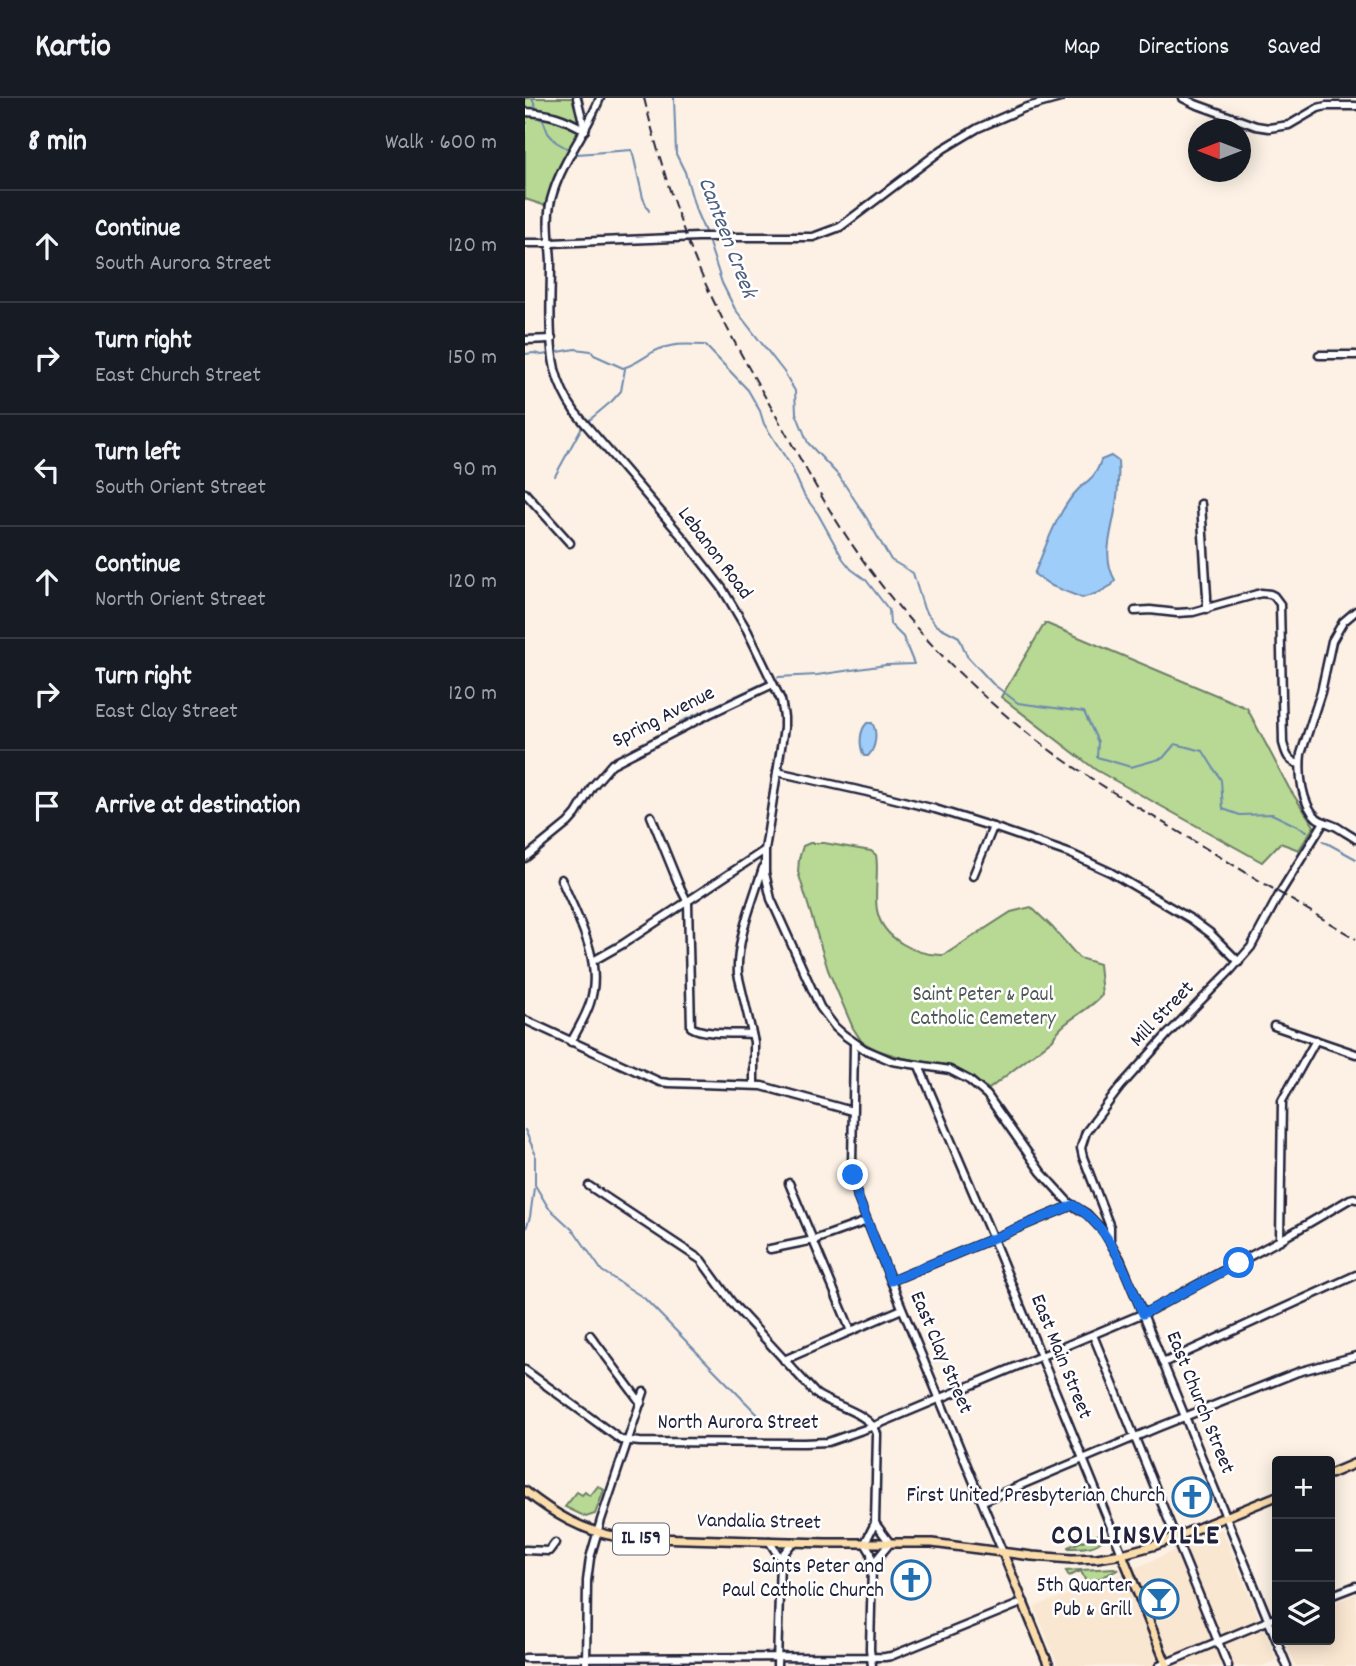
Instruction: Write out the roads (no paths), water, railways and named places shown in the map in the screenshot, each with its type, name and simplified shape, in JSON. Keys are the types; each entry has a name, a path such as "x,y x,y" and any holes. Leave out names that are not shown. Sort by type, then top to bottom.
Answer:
{"main road":[{"path":"1335,1472 1356,1463"},
{"name":"Vandalia Street","path":"525,1491 562,1518 578,1526 619,1537 932,1544 1003,1553"},
{"name":"IL 159","path":"1003,1553 1072,1559 1122,1554 1176,1538 1272,1498"},
{"name":"East Clay Street","path":"1003,1553 1049,1666"},
{"name":"East Main Street","path":"1122,1554 1164,1665"}],"street":[{"path":"577,98 585,130"},
{"name":"Lebanon Road","path":"600,98 560,176 552,196 548,219 551,243 552,354 557,376 575,412 710,572 743,622 781,700 784,728 765,850 767,886 817,1001 835,1027 854,1043"},
{"path":"525,243 698,237 813,237 840,227 943,149 978,128 1024,108 1060,98"},
{"path":"1183,98 1207,109 1269,128 1289,125 1318,108 1356,106"},
{"path":"525,112 552,115 585,130"},
{"path":"525,340 552,339"},
{"path":"1319,355 1356,355"},
{"path":"525,493 570,543"},
{"path":"1201,504 1207,609"},
{"path":"1135,611 1177,613 1207,609 1261,593 1270,594 1277,599 1280,604 1283,743 1288,758 1300,764"},
{"path":"1356,611 1343,622 1332,641 1327,669 1300,764 1307,803 1318,819 1356,839"},
{"name":"Spring Avenue","path":"525,858 568,823 592,787 613,764 773,684"},
{"path":"777,772 911,802 1071,854 1110,872 1191,919 1210,933 1239,962"},
{"path":"651,816 687,901 691,1027 703,1031 752,1034"},
{"name":"Mill Street","path":"1110,1243 1110,1227 1081,1148 1086,1132 1140,1064 1251,947 1280,893 1324,822"},
{"path":"972,876 993,827"},
{"path":"593,961 765,850"},
{"path":"754,1085 752,1034 738,965 747,922 765,864"},
{"path":"561,879 593,961 591,1002 571,1042"},
{"path":"525,1020 660,1082 754,1085 852,1111"},
{"path":"1274,1026 1356,1054"},
{"path":"1280,1240 1282,1101 1316,1040"},
{"name":"East Church Street","path":"854,1043 887,1059 950,1070 969,1080 987,1095 1041,1172 1073,1205 1096,1222 1120,1259 1287,1666"},
{"name":"East Clay Street","path":"854,1043 853,1175 858,1198 1003,1553"},
{"name":"East Main Street","path":"919,1066 1122,1554"},
{"path":"789,1183 851,1331"},
{"path":"589,1186 699,1258 733,1304 816,1394 874,1426 877,1434 875,1523 865,1543 871,1553 872,1565 872,1666"},
{"name":"North Aurora Street","path":"525,1370 616,1437 628,1441 818,1443 839,1439 1143,1314 1350,1199 1356,1199"},
{"path":"891,1281 1073,1205"},
{"path":"770,1249 814,1240 867,1221"},
{"path":"1163,1363 1356,1275"},
{"path":"784,1360 902,1310"},
{"path":"590,1335 641,1403"},
{"path":"1093,1335 1228,1666"},
{"path":"982,1501 1298,1372 1356,1356"},
{"path":"586,1662 587,1578 590,1558 644,1392"},
{"path":"872,1565 890,1543 875,1523"},
{"path":"769,1541 780,1558 777,1662"},
{"path":"780,1558 793,1542"},
{"path":"525,1550 549,1550 555,1543"},
{"path":"1335,1594 1356,1586"},
{"path":"525,1658 586,1662 777,1662 891,1656 1024,1602"},
{"path":"1164,1665 1272,1619"}],"water":[{"path":"1111,456 1118,461 1117,499 1108,554 1115,580 1112,585 1098,593 1082,598 1052,586 1034,574 1061,512 1078,489 1093,476 1101,460"},
{"path":"867,723 872,723 874,727 875,740 871,753 864,756 861,739 862,730"}],"waterway":[{"path":"532,98 537,110"},
{"name":"Canteen Creek","path":"674,98 676,154 685,172 706,234"},
{"path":"539,115 556,142 577,154 632,150 643,198 649,211"},
{"name":"Canteen Creek","path":"708,240 722,283 735,309 784,372 795,391 796,413 808,443 839,476 891,560 913,573 924,609 936,625 959,637 967,656 993,684 1018,703 1084,712 1098,742 1097,757 1131,767 1163,758 1175,744 1203,751 1221,780 1223,809 1240,815 1272,814 1307,831"},
{"path":"525,354 542,355 575,349 591,351 594,355 623,368 666,347 705,345 748,390 764,424 843,559 866,580 889,610 890,624 903,637 914,664 778,677"},
{"path":"587,422 621,391 625,369"},
{"path":"555,476 583,425"},
{"path":"680,722 766,682"},
{"name":"Canteen Creek","path":"1323,841 1356,859"},
{"path":"525,1130 535,1153 535,1185 548,1207 575,1232 602,1271 644,1298 764,1421"},
{"path":"525,1231 534,1188"}],"railway":[{"path":"644,98 681,222 723,320 831,512 869,569 908,618 974,687 1058,756 1115,794 1356,939"}],"place":[{"name":"First United Presbyterian Church","path":"1192,1497"},
{"name":"Saints Peter and Paul Catholic Church","path":"911,1580"},
{"name":"5th Quarter Pub & Grill","path":"1159,1599"}],"district":[{"name":"COLLINSVILLE","path":"1136,1538"}],"park label":[{"name":"Saint Peter & Paul Catholic Cemetery","path":"983,1008"}]}
